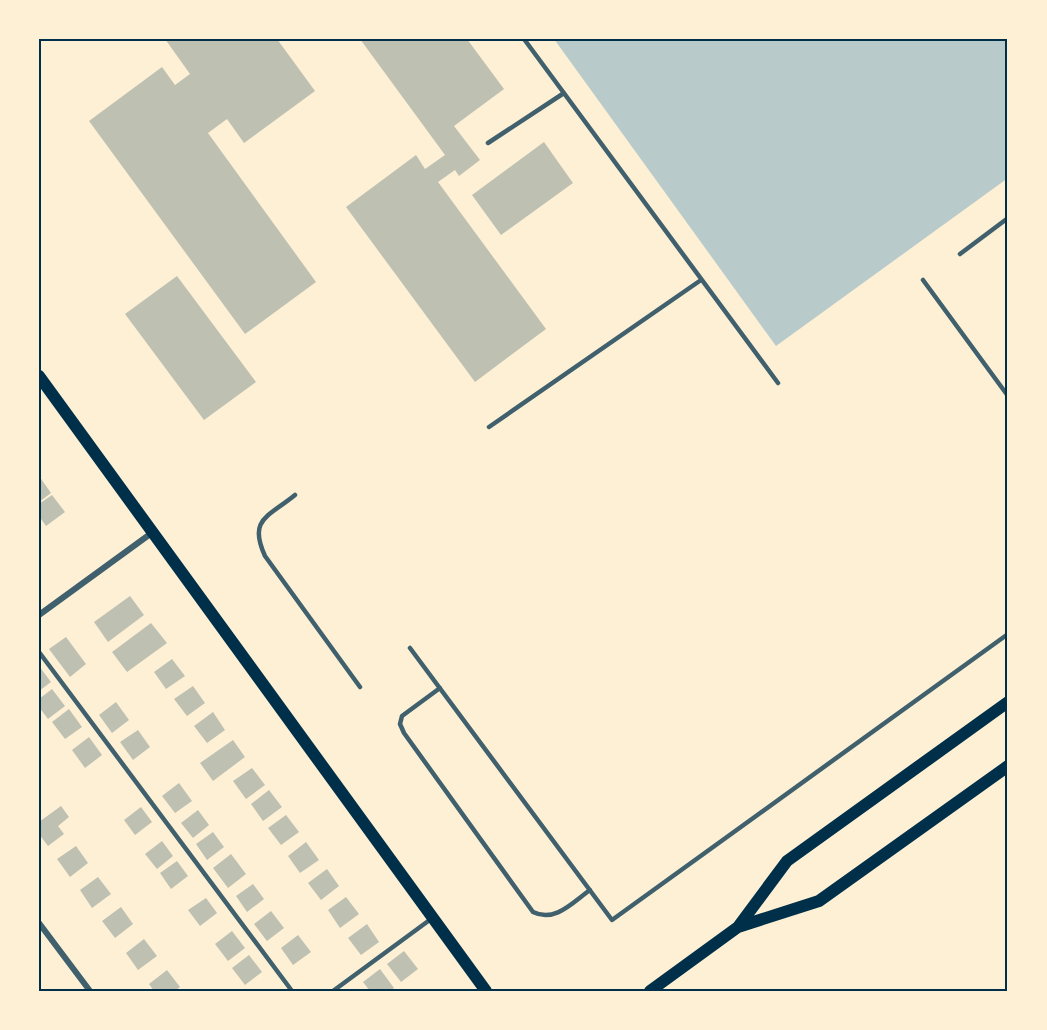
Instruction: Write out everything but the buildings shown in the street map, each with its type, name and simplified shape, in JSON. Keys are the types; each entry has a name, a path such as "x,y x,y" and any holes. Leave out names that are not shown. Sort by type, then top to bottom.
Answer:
{"main road":[{"path":"39,376 486,991"},
{"path":"650,991 738,927 788,861 1008,702"},
{"path":"738,927 819,901 1008,766"}],"street":[{"path":"39,615 154,532"},
{"path":"39,923 90,991"}],"lane":[{"path":"524,39 778,383"},
{"path":"488,143 564,93"},
{"path":"960,254 1008,218"},
{"path":"489,427 701,280"},
{"path":"923,280 1008,396"},
{"path":"295,495 262,521 257,528 257,539 265,556 360,687"},
{"path":"410,648 612,920 1008,634"},
{"path":"39,652 292,991"},
{"path":"440,688 402,716 400,724 404,733 533,912 541,916 557,914 590,890"},
{"path":"333,991 434,918"}],"shaded area":[{"path":"554,39 1008,39 1008,178 776,346"}]}
